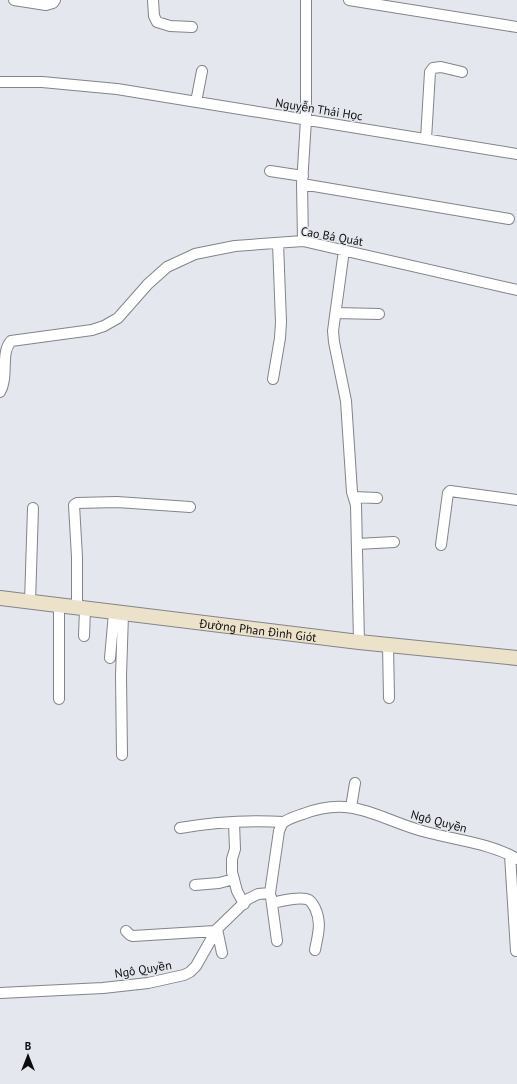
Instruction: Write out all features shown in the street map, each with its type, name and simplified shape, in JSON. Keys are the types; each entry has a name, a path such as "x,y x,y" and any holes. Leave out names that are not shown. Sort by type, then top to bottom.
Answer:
{"main road":[{"name":"Đường Phan Đình Giót","path":"0,598 359,642 517,658"}],"street":[{"path":"14,0 46,5 53,3 55,0"},
{"path":"153,0 154,16 157,22 170,26 192,27"},
{"path":"303,241 302,180 306,120 306,0"},
{"path":"349,0 517,27"},
{"path":"426,139 430,72 433,68 441,67 462,72"},
{"path":"196,102 202,71"},
{"name":"Nguyễn Thái Học","path":"0,82 42,82 117,89 517,154"},
{"path":"270,171 302,180 509,219"},
{"name":"Cao Bá Quát","path":"0,392 4,382 5,354 10,341 92,330 104,326 118,318 148,284 167,267 195,254 235,246 303,241 517,290"},
{"path":"273,379 280,338 281,322 278,243"},
{"path":"344,250 333,331 346,401 352,492 356,505 359,642"},
{"path":"336,313 378,314"},
{"path":"441,545 448,493 450,491 517,500"},
{"path":"354,497 377,498"},
{"path":"84,636 74,505 77,503 117,502 190,507"},
{"path":"30,602 33,508"},
{"path":"357,544 394,542"},
{"path":"59,605 59,699"},
{"path":"110,658 119,613"},
{"path":"119,613 122,755"},
{"path":"388,645 389,698"},
{"path":"351,807 355,783"},
{"name":"Ngô Quyền","path":"284,822 313,810 336,806 351,807 422,831 493,848 513,857"},
{"path":"180,828 264,821 284,822 279,831 271,898 277,941"},
{"path":"234,823 235,849 232,859 234,878 237,891 244,904"},
{"path":"513,857 516,951"},
{"path":"195,885 219,882 234,878"},
{"name":"Ngô Quyền","path":"0,993 103,988 148,983 184,975 196,966 216,930 252,896 308,900 313,904 318,915 320,926 315,950"},
{"path":"126,932 133,936 216,930 222,953"}]}
